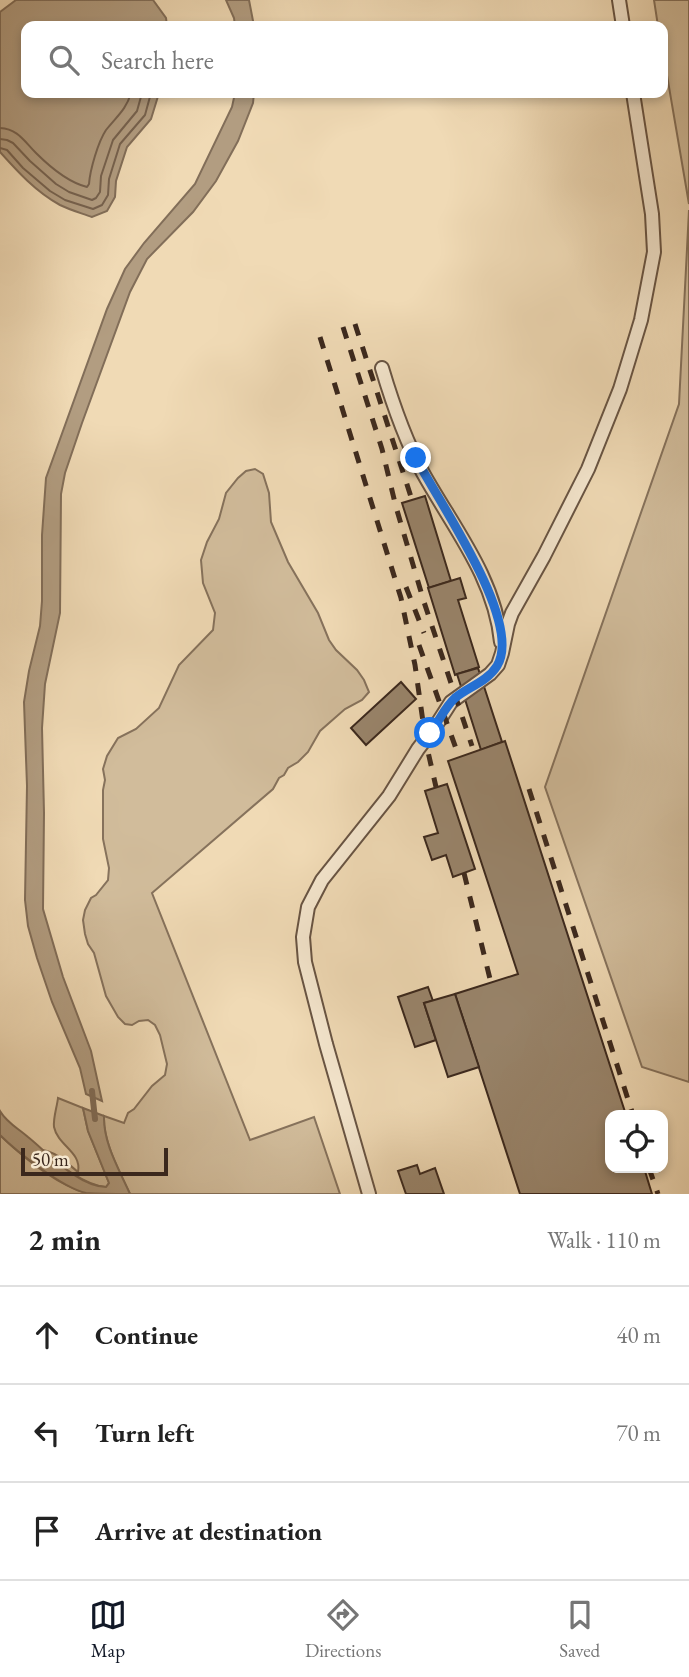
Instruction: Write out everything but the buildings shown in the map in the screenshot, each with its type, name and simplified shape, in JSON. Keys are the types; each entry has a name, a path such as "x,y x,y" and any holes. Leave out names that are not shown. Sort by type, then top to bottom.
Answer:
{"lane":[{"path":"619,0 622,21"},
{"path":"369,1194 305,962 303,937 308,907 322,880 389,796 451,702 490,674 498,665 512,613 588,469 620,389 641,320 653,253 652,214 634,98"},
{"path":"383,368 398,419 416,458 469,547 487,586 497,619 502,653"}],"shaded area":[{"path":"654,0 689,0 689,204 668,81 668,21 657,21"},
{"path":"689,210 689,1082 642,1067 545,787 679,404"},
{"path":"255,469 263,474 269,493 271,522 288,562 318,613 329,640 357,670 369,692 320,731 308,752 288,768 273,789 152,893 250,1140 314,1117 340,1194 130,1194 109,1146 104,1116 124,1123 128,1113 165,1075 167,1064 155,1025 148,1020 132,1025 125,1024 118,1017 106,996 94,953 85,934 85,910 91,898 108,880 109,868 103,839 103,769 118,738 136,729 159,708 179,665 213,630 215,613 203,583 201,560 219,519 226,493 246,471"},
{"path":"58,1098 83,1108 88,1131 109,1183 106,1187 81,1179 42,1150 57,1156 78,1172 76,1159 56,1134 54,1127"},
{"path":"0,1135 54,1178 90,1194 0,1194"}],"water":[{"path":"16,0 153,0 166,18 166,21 21,21 21,98 157,98 151,119 127,147 116,181 115,197 107,211 92,217 51,200 20,174 0,152 0,12"},
{"path":"226,0 249,0 253,21 234,21"},
{"path":"234,98 254,98 238,141 216,181 193,212 147,259 130,292 82,423 65,473 61,494 60,613 45,684 42,728 43,909 63,977 91,1051 102,1101 86,1094 80,1068 37,958 28,926 25,900 27,786 24,702 40,626 46,478 107,309 125,269 195,184"},
{"path":"83,1108 104,1116 109,1146 130,1194 86,1193 76,1190 17,1151 0,1135 0,1111 9,1122 64,1168 85,1181 106,1187 109,1183 88,1131"}],"waterway":[{"path":"92,1091 95,1119"}],"railway":[{"path":"355,324 412,500"},
{"path":"343,327 382,449 424,602 472,746"},
{"path":"320,337 401,598 436,787"},
{"path":"406,587 424,633"},
{"path":"419,645 459,757"},
{"path":"529,789 631,1110"},
{"path":"464,873 491,983"},
{"path":"651,1173 658,1194"}],"route":[{"path":"416,458 469,547 487,586 497,619 502,653 498,665 490,674 451,702 430,733"}]}
